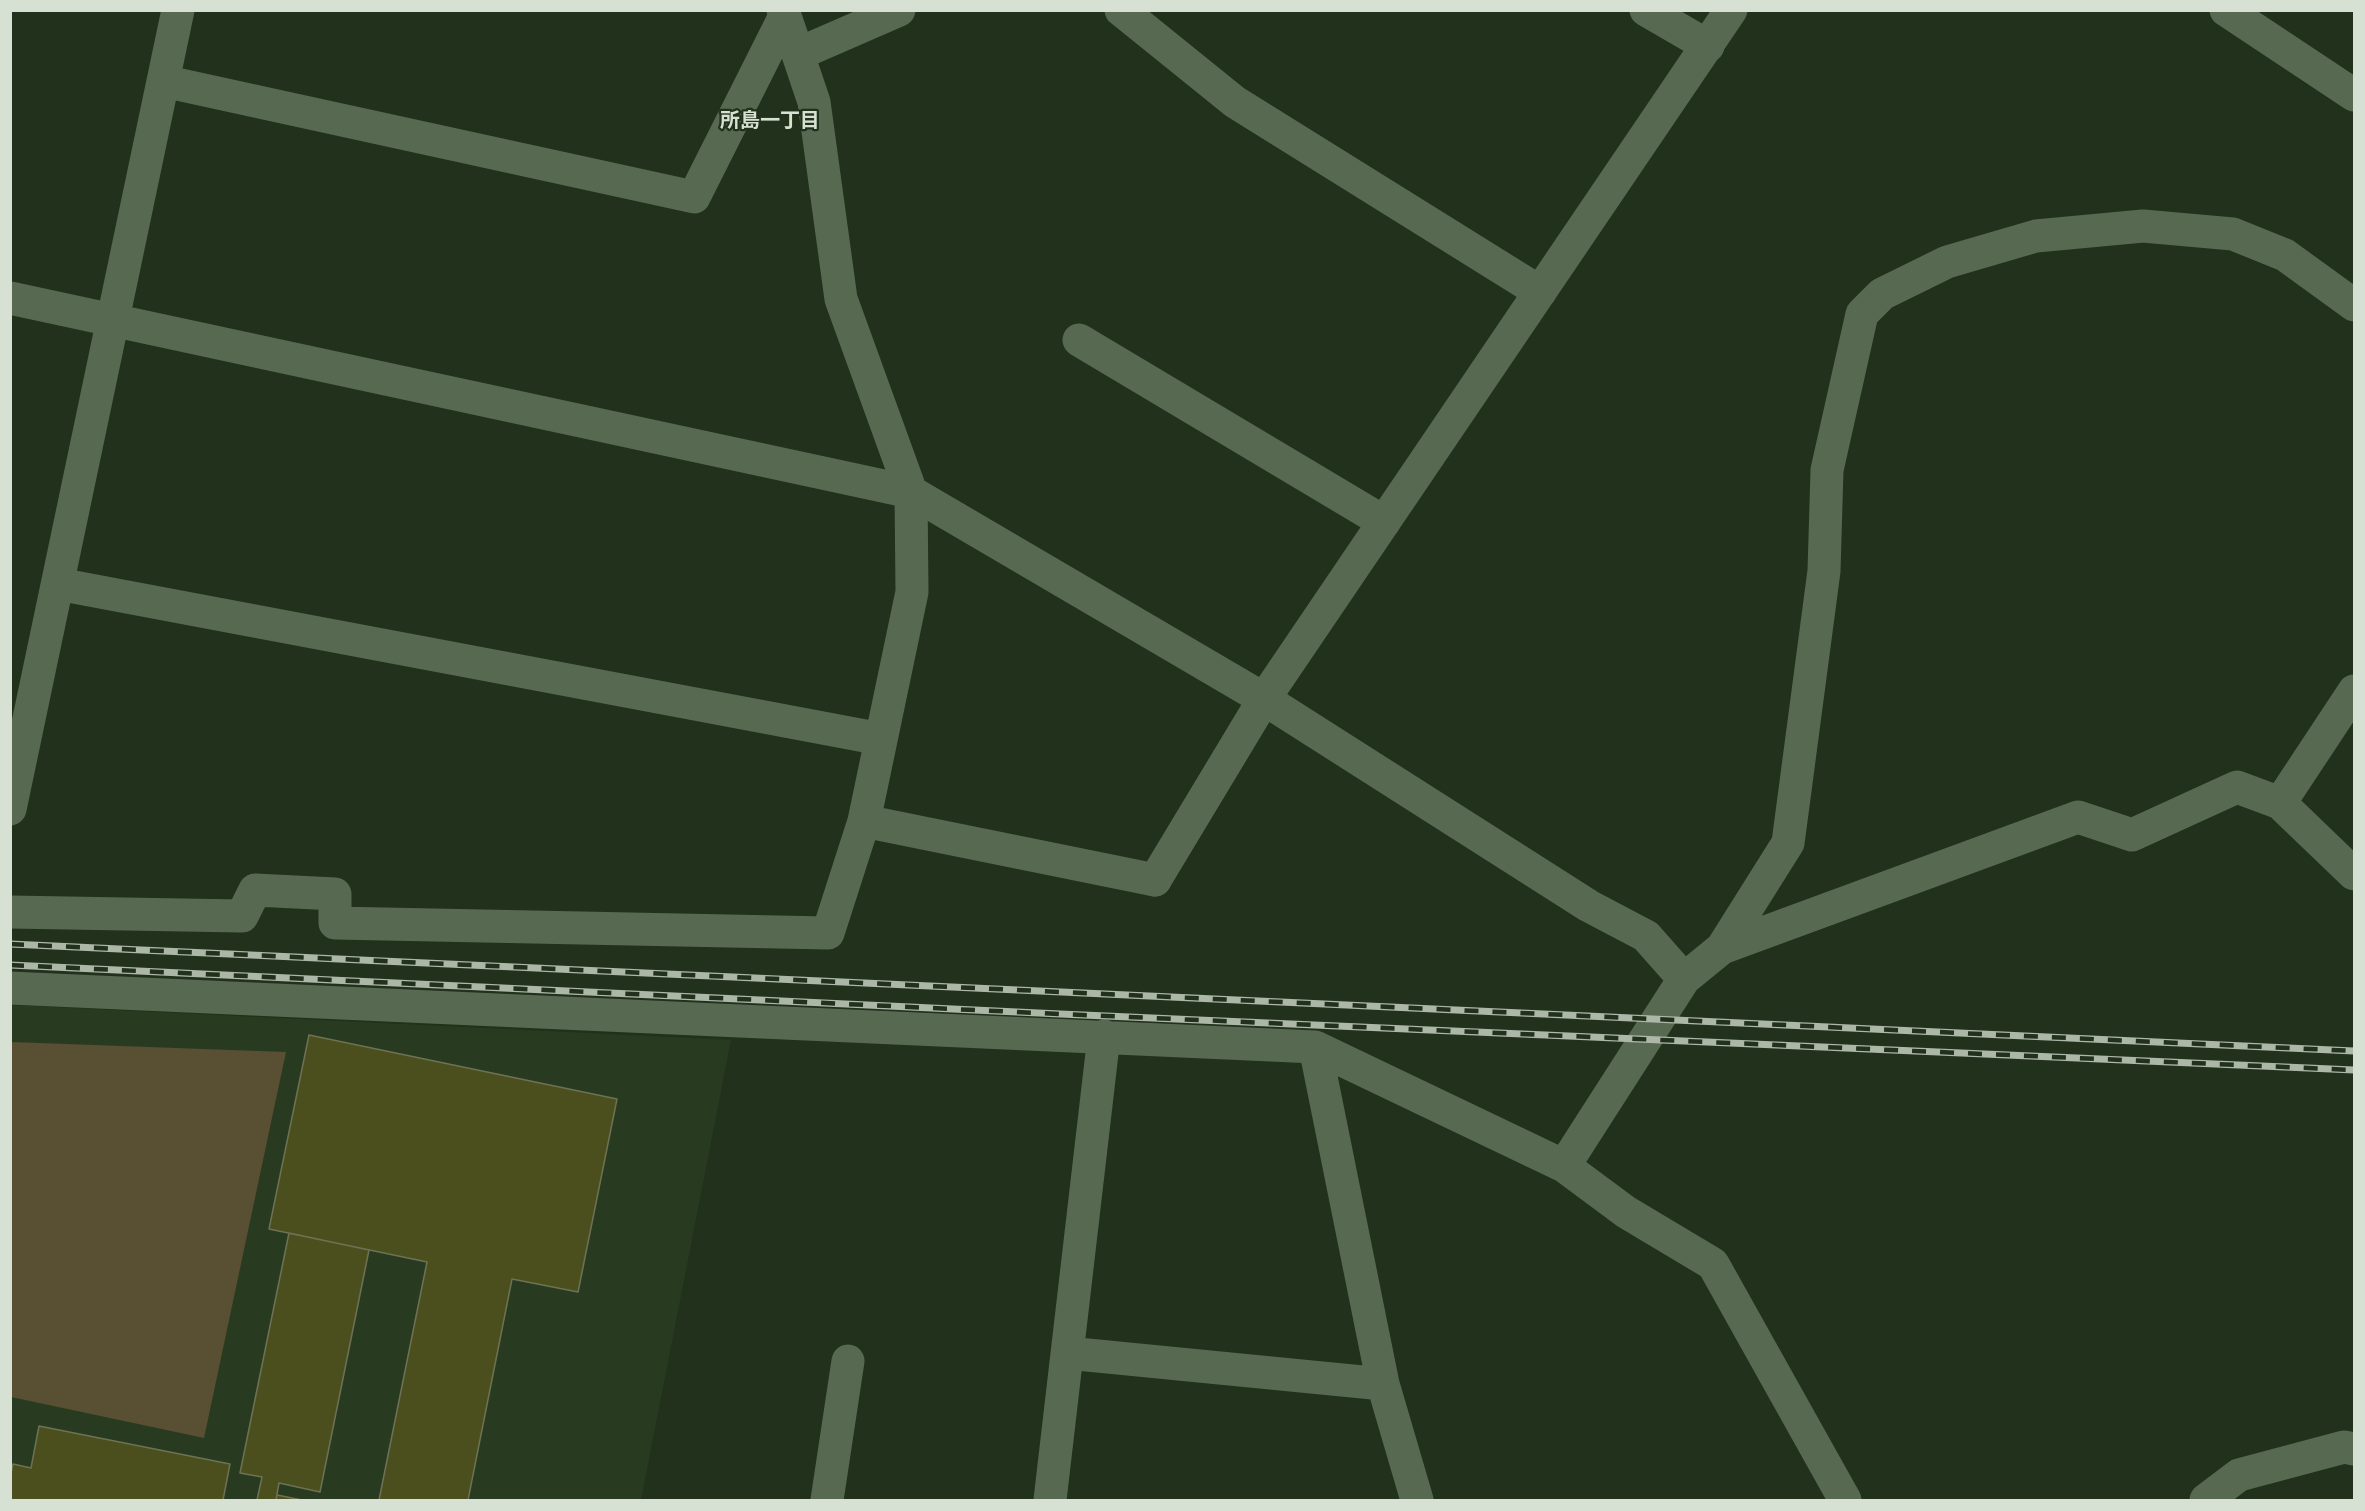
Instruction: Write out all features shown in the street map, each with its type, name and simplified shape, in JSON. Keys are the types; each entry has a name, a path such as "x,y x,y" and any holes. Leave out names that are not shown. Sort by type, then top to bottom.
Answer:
{"street":[{"path":"10,809 178,10"},
{"path":"798,54 898,10"},
{"path":"1122,10 1234,102 1540,292"},
{"path":"1646,10 1708,46"},
{"path":"864,821 1155,880 1264,699 1731,10"},
{"path":"2226,10 2355,95"},
{"path":"163,81 694,197 784,13"},
{"path":"10,912 242,916 255,890 335,894 335,923 828,933 864,821 912,592 911,492 841,299 814,102 784,13"},
{"path":"1564,1166 1684,979 1722,948 1788,843 1824,571 1827,470 1862,314 1882,294 1947,262 2036,236 2143,226 2233,234 2285,255 2355,305"},
{"path":"10,298 911,492 1264,699 1589,906 1646,936 1684,979"},
{"path":"1079,340 1384,522"},
{"path":"58,584 881,739"},
{"path":"2280,803 2355,691"},
{"path":"1722,948 2078,817 2132,835 2237,787 2280,803 2355,874"},
{"path":"10,988 1315,1047 1564,1166 1626,1212 1713,1264 1845,1500"},
{"path":"1050,1500 1104,1036"},
{"path":"1315,1047 1383,1384 1417,1500"},
{"path":"1067,1353 1383,1384"},
{"path":"827,1500 848,1361"},
{"path":"2206,1500 2239,1475 2344,1448 2355,1449"}],"shaded area":[{"path":"11,1005 731,1040 641,1500 11,1500"},
{"path":"11,1042 286,1052 204,1438 11,1397"}],"building":[{"path":"309,1035 617,1099 578,1292 512,1279 468,1500 379,1500 427,1262 269,1229"},
{"path":"289,1233 369,1250 320,1492 279,1483 276,1500 257,1500 262,1477 240,1473"},
{"path":"39,1426 230,1464 223,1500 10,1500 10,1478 13,1464 31,1468"},
{"path":"277,1495 302,1500 276,1500"}],"railway":[{"path":"10,944 2354,1051"},
{"path":"10,965 1060,1014 2354,1070"}],"district":[{"name":"所島一丁目","path":"770,122"}]}
